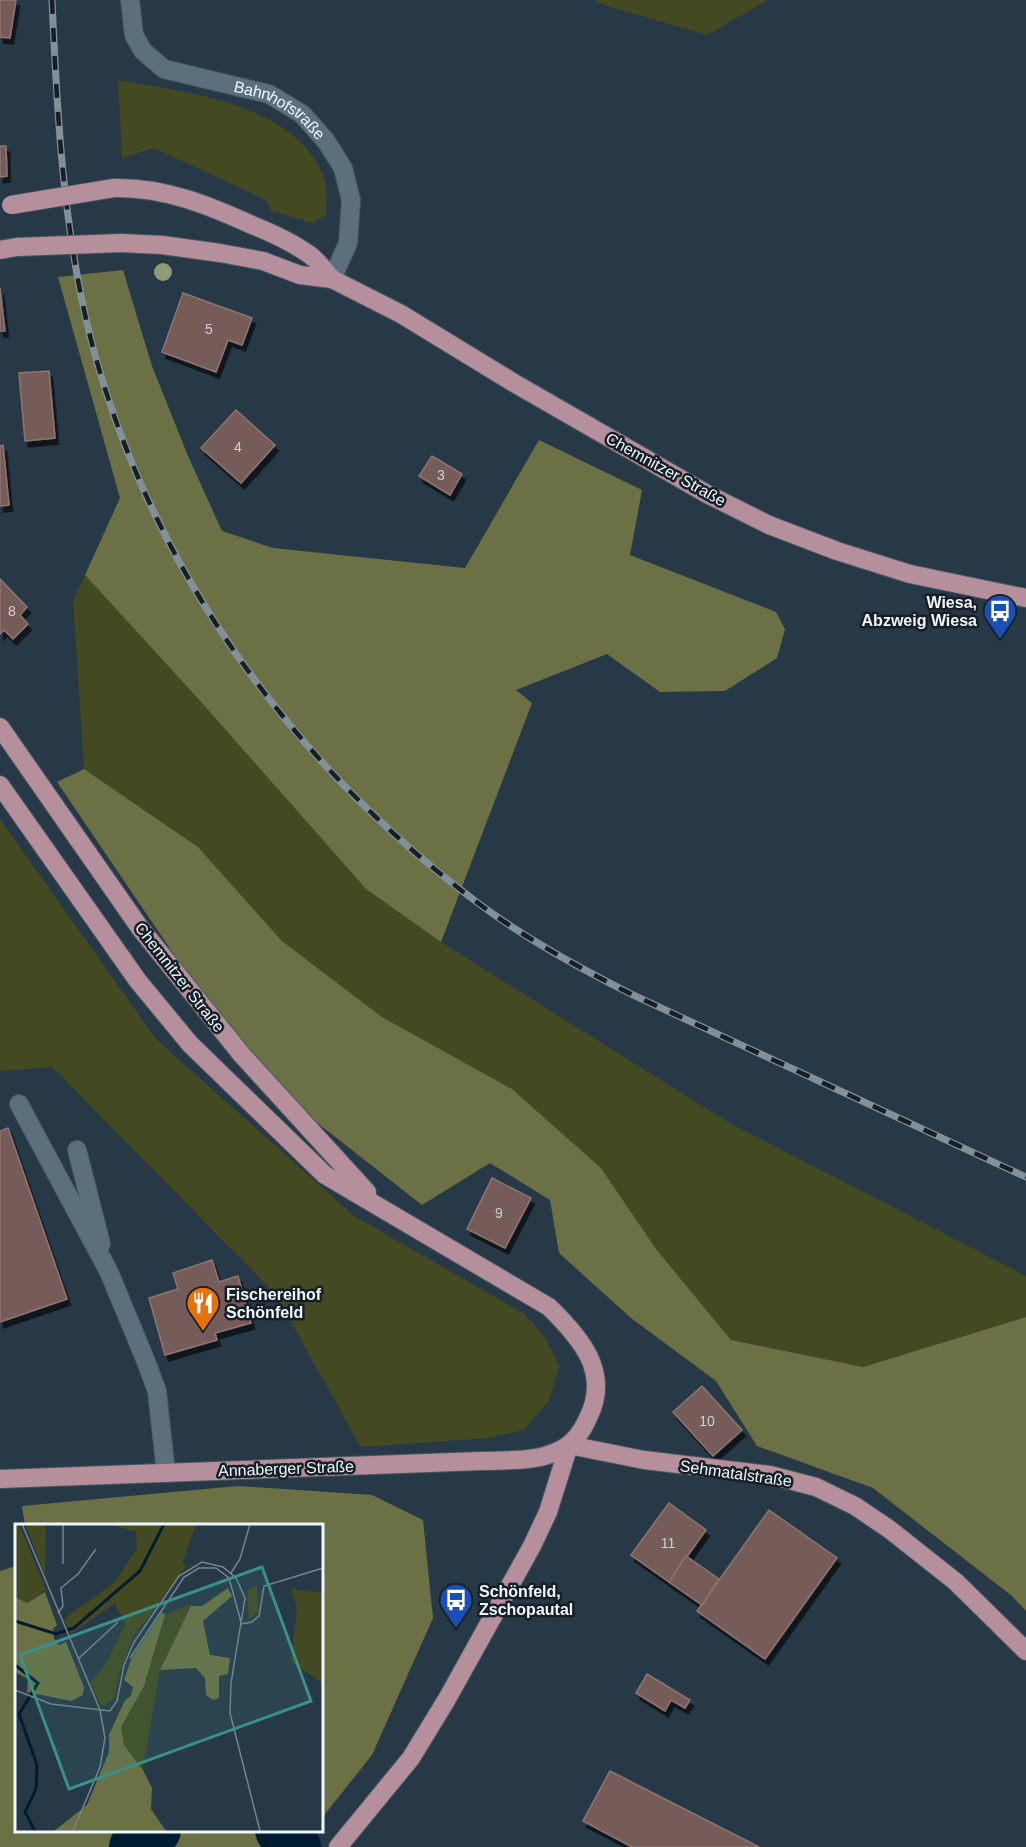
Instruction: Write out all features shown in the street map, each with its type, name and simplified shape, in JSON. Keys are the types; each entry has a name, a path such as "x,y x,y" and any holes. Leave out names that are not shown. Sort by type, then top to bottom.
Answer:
{"main road":[{"name":"Chemnitzer Straße","path":"5,207 114,188 134,187 169,193 206,205 282,238 312,256 332,279"},
{"name":"Chemnitzer Straße","path":"9,249 121,243 162,245 263,261 300,275 332,279 401,314 514,383 707,494 769,525 837,551 910,574 1026,598"},
{"name":"Chemnitzer Straße","path":"0,727 140,928 197,1000 242,1055 333,1157 383,1208"},
{"name":"Chemnitzer Straße","path":"0,785 138,981 190,1044 325,1175 528,1293 549,1307 566,1323 594,1365 597,1379 597,1395 593,1409 582,1430 569,1445"},
{"name":"Annaberger Straße","path":"0,1479 517,1459 557,1452 569,1445"},
{"name":"Sehmatalstraße","path":"569,1445 644,1460 770,1475 816,1487 855,1506 889,1529 956,1582 1026,1651"},
{"path":"338,1846 411,1758 447,1698 532,1546 548,1512 569,1445"}],"street":[{"name":"Bahnhofstraße","path":"130,0 134,35 143,51 164,69 269,94 302,114 326,141 343,168 351,200 348,243 332,279"},
{"path":"19,1104 109,1272 157,1391 166,1473"},
{"path":"77,1150 109,1272"}],"green space":[{"path":"595,0 768,0 707,35 604,5"},
{"path":"118,80 175,90 236,105 264,117 290,133 310,153 324,178 326,215 313,223 271,211 266,200 154,148 122,158"},
{"path":"123,270 152,366 188,456 222,531 273,548 465,568 539,440 642,490 630,555 776,612 785,629 777,658 725,691 660,692 607,654 516,690 532,703 441,942 366,889 202,703 85,575 120,498 58,277"},
{"path":"85,575 202,703 366,889 441,942 726,1121 1026,1276 1026,1317 863,1367 731,1340 656,1249 601,1168 512,1089 382,1017 282,941 198,847 84,769 73,601"},
{"path":"84,769 198,847 282,941 382,1017 512,1089 601,1168 656,1249 731,1340 863,1367 1026,1317 1026,1611 1012,1596 873,1488 757,1446 716,1381 631,1318 559,1253 550,1200 490,1163 422,1205 297,1107 211,1009 57,782"},
{"path":"0,819 156,1039 354,1216 523,1313 546,1338 559,1367 549,1401 524,1430 488,1438 361,1447 274,1292 52,1067 0,1071"},
{"path":"238,1486 372,1495 423,1520 433,1618 372,1755 322,1818 322,1524 25,1524 22,1506"},
{"path":"15,1566 15,1832 311,1832 299,1847 0,1847 0,1571"}],"building":[{"path":"0,0 16,0 10,38 0,37"},
{"path":"0,146 6,146 7,176 0,177"},
{"path":"0,288 5,331 0,331"},
{"path":"183,293 252,318 242,345 228,340 216,372 162,352"},
{"path":"49,371 55,438 25,441 19,373"},
{"path":"236,410 275,445 241,483 201,448"},
{"path":"3,445 9,505 0,506 0,446"},
{"path":"432,456 462,474 450,495 419,476"},
{"path":"0,579 27,607 20,615 28,624 13,639 4,630 0,634"},
{"path":"8,1128 67,1299 0,1322 0,1131"},
{"path":"492,1178 531,1198 505,1248 467,1229"},
{"path":"212,1260 219,1282 238,1276 251,1323 215,1333 217,1340 165,1355 149,1298 178,1289 173,1273"},
{"path":"702,1386 742,1430 713,1456 673,1412"},
{"path":"669,1503 706,1530 669,1582 631,1555"},
{"path":"769,1510 837,1558 765,1659 697,1611"},
{"path":"686,1556 719,1579 702,1605 669,1582"},
{"path":"647,1674 690,1700 685,1708 671,1700 665,1711 636,1693"},
{"path":"610,1771 759,1847 632,1847 583,1821"}],"waterway":[{"path":"135,1847 153,1832"},
{"path":"283,1832 295,1847"}],"railway":[{"path":"52,0 59,128 74,256 91,340 117,424 150,504 190,581 237,654 289,724 347,788 410,848 478,903 534,940 631,994 1026,1177"}],"place":[{"name":"Wiesa, Abzweig Wiesa","path":"1000,640"},
{"name":"Fischereihof Schönfeld","path":"203,1332"},
{"name":"Schönfeld, Zschopautal","path":"456,1629"}]}
